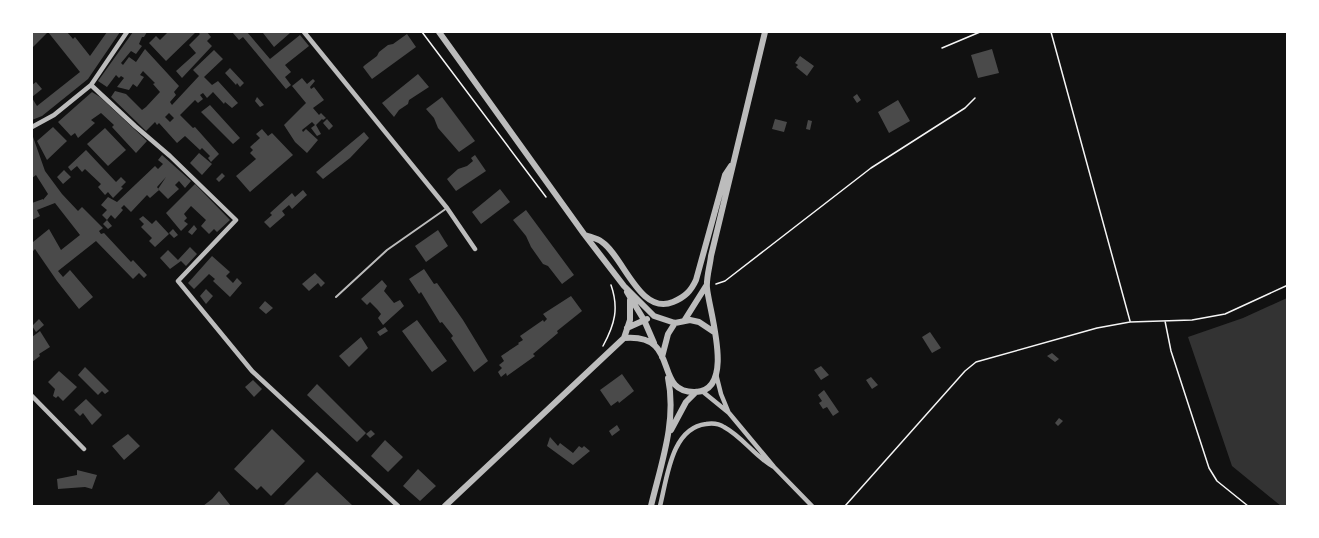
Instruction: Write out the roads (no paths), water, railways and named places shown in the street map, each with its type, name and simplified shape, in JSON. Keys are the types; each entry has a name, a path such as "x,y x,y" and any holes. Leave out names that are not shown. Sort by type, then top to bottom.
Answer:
{"street":[{"path":"32,128 54,115 91,85 127,32"},
{"path":"304,32 447,208 475,249"},
{"path":"439,32 624,286 654,316 675,323 699,322 714,332"},
{"path":"684,321 706,285 765,32"},
{"path":"91,85 237,219 178,281 252,371 398,507"},
{"path":"584,234 603,242 646,298 668,304 682,299 691,291 696,280 725,175 734,162"},
{"path":"669,433 686,402 699,391 710,386 716,375 719,361 706,285"},
{"path":"624,286 630,300 644,320 674,384 680,389 699,391 729,413 774,467 812,507"},
{"path":"445,507 624,338 630,320 630,300"},
{"path":"627,328 654,316"},
{"path":"662,357 668,334 675,323"},
{"path":"624,338 642,337 654,343"},
{"path":"651,507 669,433 670,386 666,368"},
{"path":"716,375 729,413"},
{"path":"32,396 84,449"},
{"path":"660,507 674,455 683,435 700,425 716,423 725,427 762,460 774,467"}],"lane":[{"path":"336,297 387,250 447,208"}]}
